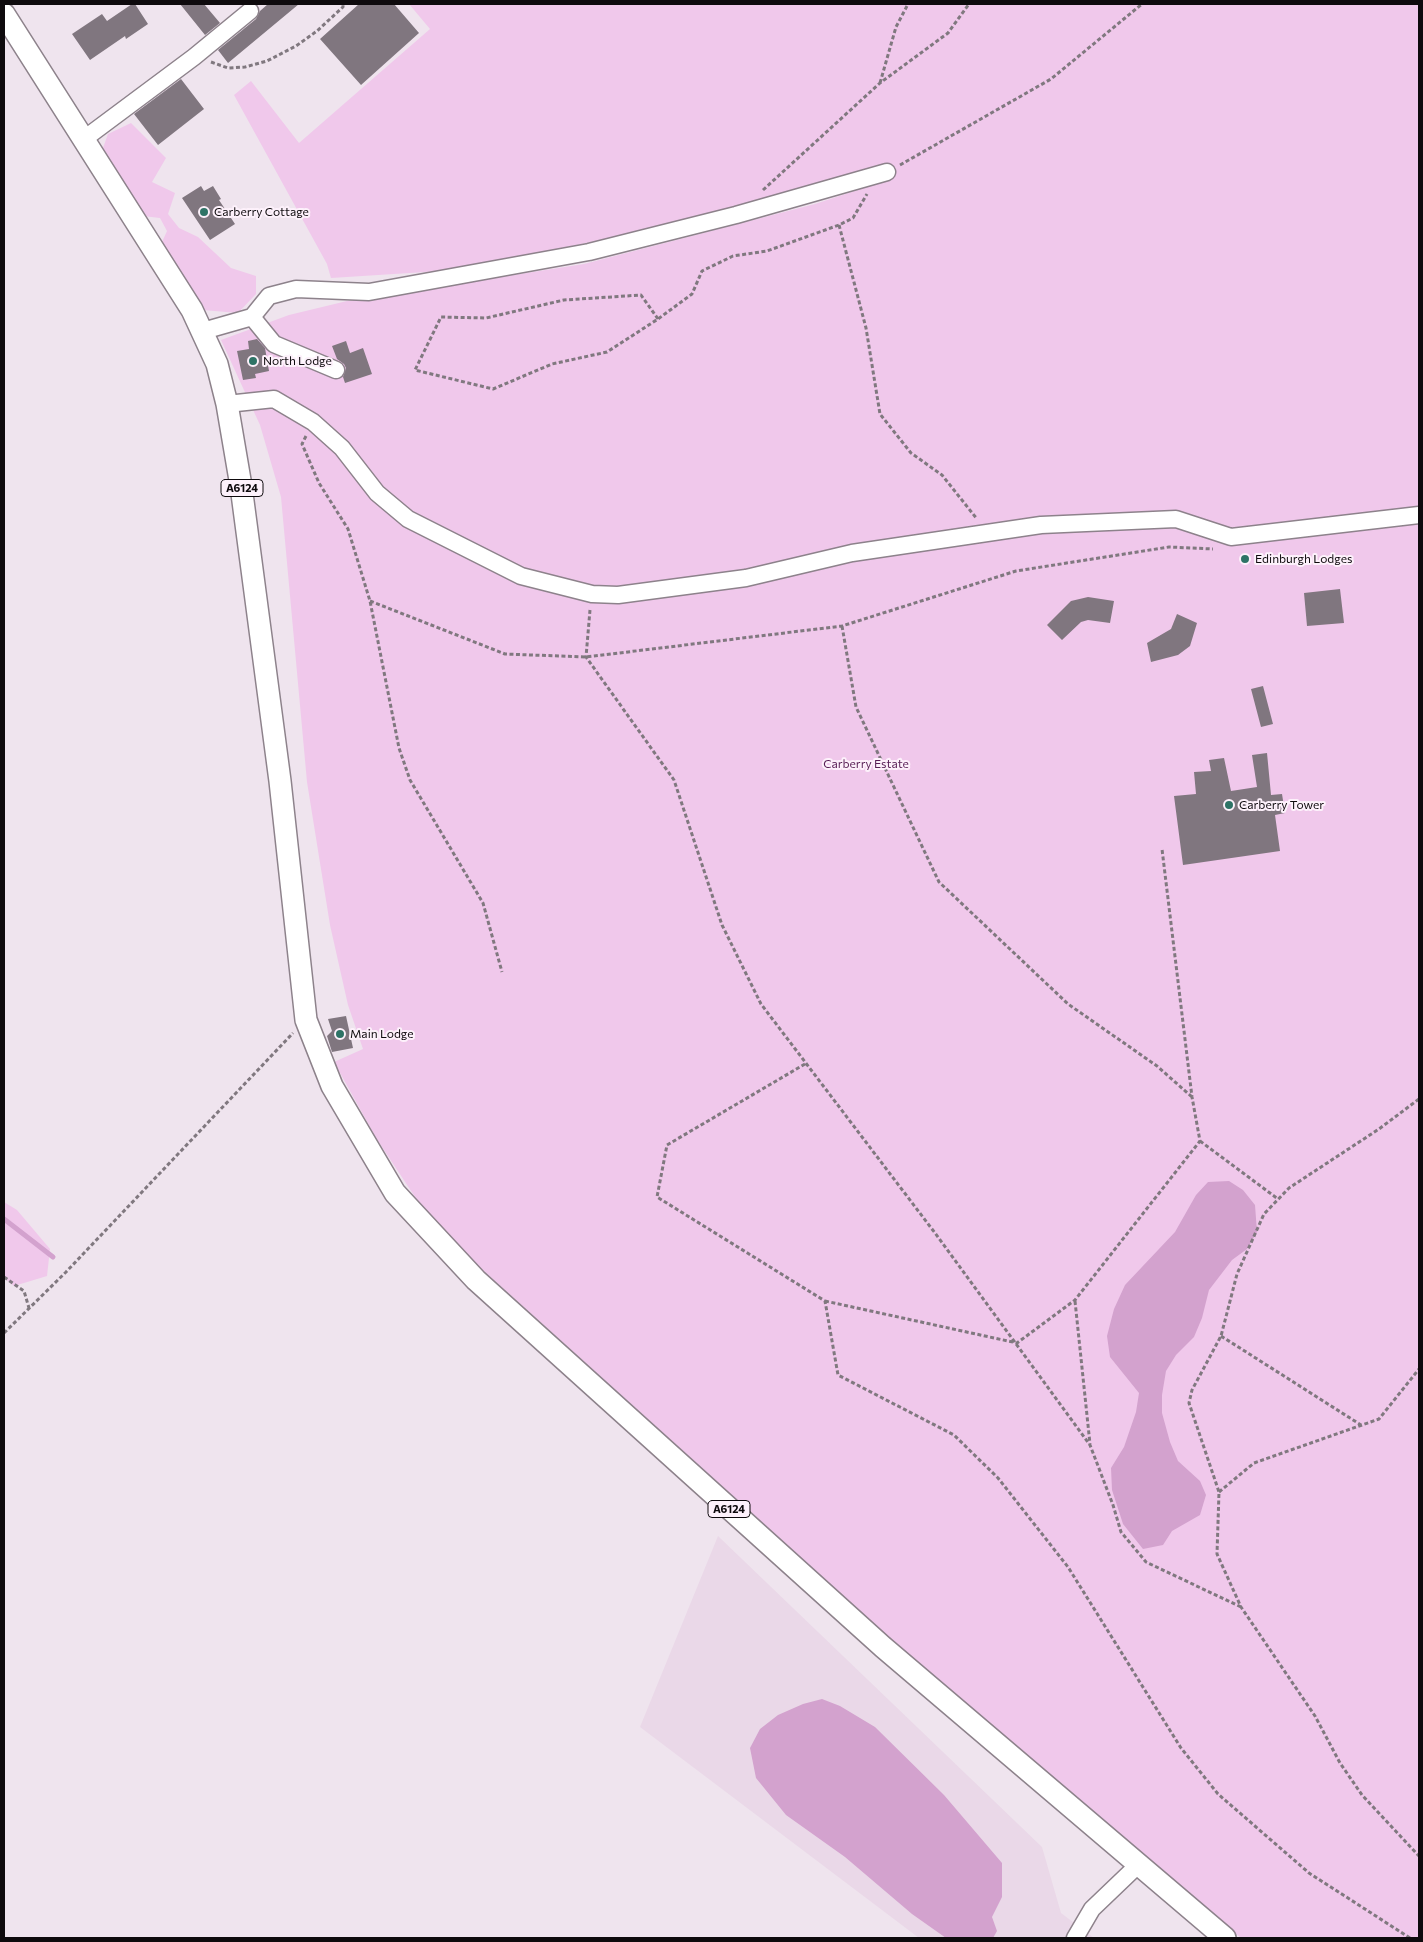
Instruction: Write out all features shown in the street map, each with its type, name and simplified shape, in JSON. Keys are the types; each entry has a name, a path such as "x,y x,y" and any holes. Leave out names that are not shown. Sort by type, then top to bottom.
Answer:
{"main road":[{"name":"A6124","path":"4,14 175,282 203,331 217,364 227,404 242,486 280,782 306,1020 332,1086 395,1193 476,1280 883,1648 1225,1938"}],"lane":[{"path":"84,139 194,57 250,11"},
{"path":"203,331 252,317 269,296 296,289 369,292 589,252 736,215 887,172"},
{"path":"252,317 267,333 274,344 336,370"},
{"path":"227,404 274,399 313,422 342,448 377,493 408,519 521,576 592,594 618,595 746,578 852,553 1041,525 1176,519 1231,538 1419,515"},
{"path":"1075,1938 1092,1909 1138,1865"}],"path":[{"path":"194,57 228,68 245,67 267,61 296,46 317,31 343,7 343,4"},
{"path":"880,83 896,27 908,4"},
{"path":"758,196 880,83 948,33 969,4"},
{"path":"887,172 1050,79 1142,4"},
{"path":"658,319 642,295 564,300 486,318 441,317 415,370 493,389 552,364 607,352 658,319 692,294 702,270 732,256 767,251 839,225 853,218 867,194 864,179"},
{"path":"839,225 866,328 880,414 911,453 942,475 988,533"},
{"path":"313,422 302,444 319,483 348,529 370,601 399,748 410,780 483,903 502,972"},
{"path":"370,601 505,654 586,657 842,626 1016,571 1169,547 1217,549"},
{"path":"592,594 586,657 674,780 722,925 761,1004 1017,1343 1090,1445 1113,1505 1121,1532 1146,1562 1241,1607"},
{"path":"842,626 856,707 939,882 1068,1004 1157,1066 1192,1097"},
{"path":"1162,849 1192,1097 1200,1141 1278,1199"},
{"path":"4,1333 73,1265 306,1020"},
{"path":"805,1064 667,1145 657,1197 825,1301 1017,1343 1075,1300 1200,1141"},
{"path":"1419,1099 1379,1129 1289,1188 1264,1214 1237,1274 1221,1336 1192,1390 1189,1403 1219,1492 1217,1554 1241,1607 1315,1716 1340,1763 1362,1795 1419,1856"},
{"path":"4,1277 24,1291 29,1308"},
{"path":"1075,1300 1090,1445"},
{"path":"825,1301 838,1375 954,1435 998,1478 1068,1567 1181,1748 1218,1794 1309,1873 1410,1938"},
{"path":"1221,1336 1362,1425"},
{"path":"1219,1492 1254,1463 1379,1418 1419,1369"}],"shaded area":[{"path":"1229,1181 1243,1190 1255,1205 1257,1232 1247,1249 1232,1260 1209,1290 1202,1318 1194,1337 1176,1355 1166,1371 1162,1395 1162,1413 1170,1442 1178,1461 1200,1481 1206,1495 1200,1515 1172,1531 1163,1545 1143,1549 1123,1524 1112,1490 1111,1468 1124,1447 1136,1412 1139,1393 1110,1357 1107,1336 1114,1309 1125,1285 1175,1232 1196,1195 1208,1182"},
{"path":"718,1536 1042,1847 1061,1913 1094,1938 919,1938 640,1727"},
{"path":"822,1699 840,1706 875,1727 944,1795 1002,1863 1002,1897 992,1917 997,1931 993,1938 946,1938 912,1914 845,1857 786,1815 756,1778 750,1748 760,1729 778,1715 803,1704"}],"green space":[{"name":"Carberry Estate","path":"409,4 1419,4 1419,1938 1241,1938 902,1649 454,1244 423,1209 376,1138 334,1062 363,1049 348,1005 330,925 307,782 281,497 260,425 221,340 289,315 347,301 584,264 815,204 891,179 457,270 331,278 327,264 234,95 251,81 299,143 430,29"},
{"path":"131,123 166,158 152,182 175,193 168,214 179,228 198,237 231,268 256,276 256,294 238,313 203,310 162,242 167,231 160,218 143,216 103,148 108,134"},
{"path":"4,1202 17,1210 50,1249 47,1276 14,1286 4,1278"}],"building":[{"path":"132,4 135,4 148,24 126,39 125,36 90,60 72,34 102,14 107,21"},
{"path":"180,4 204,4 220,23 205,35"},
{"path":"268,4 299,4 228,63 218,50 256,19 260,11"},
{"path":"359,4 394,4 419,33 361,85 320,39"},
{"path":"181,79 204,109 158,145 134,114"},
{"name":"Carberry Cottage","path":"201,186 204,191 213,186 221,199 219,200 235,224 210,240 182,198"},
{"name":"North Lodge","path":"257,339 265,348 269,371 255,374 256,378 243,380 237,351 249,349 248,341"},
{"path":"346,341 350,353 363,348 372,374 345,383 343,377 346,368 337,359 332,346"},
{"path":"1340,589 1344,623 1307,626 1304,593"},
{"path":"1088,597 1114,601 1110,623 1088,620 1081,622 1062,640 1047,625 1071,601"},
{"path":"1177,614 1197,623 1190,646 1178,655 1151,662 1147,643 1171,629"},
{"path":"1263,686 1273,724 1261,727 1251,689"},
{"name":"Carberry Tower","path":"1267,753 1271,795 1282,794 1285,813 1275,815 1280,851 1183,865 1174,796 1196,794 1194,772 1211,771 1209,760 1224,758 1231,791 1257,787 1252,755"},
{"name":"Main Lodge","path":"346,1016 353,1048 332,1052 327,1036 332,1031 328,1019"}],"waterway":[{"path":"4,1219 53,1257"}],"place":[{"name":"Carberry Cottage","path":"204,212"},
{"name":"North Lodge","path":"253,361"},
{"name":"Edinburgh Lodges","path":"1245,559"},
{"name":"Carberry Tower","path":"1229,805"},
{"name":"Main Lodge","path":"340,1034"}]}
